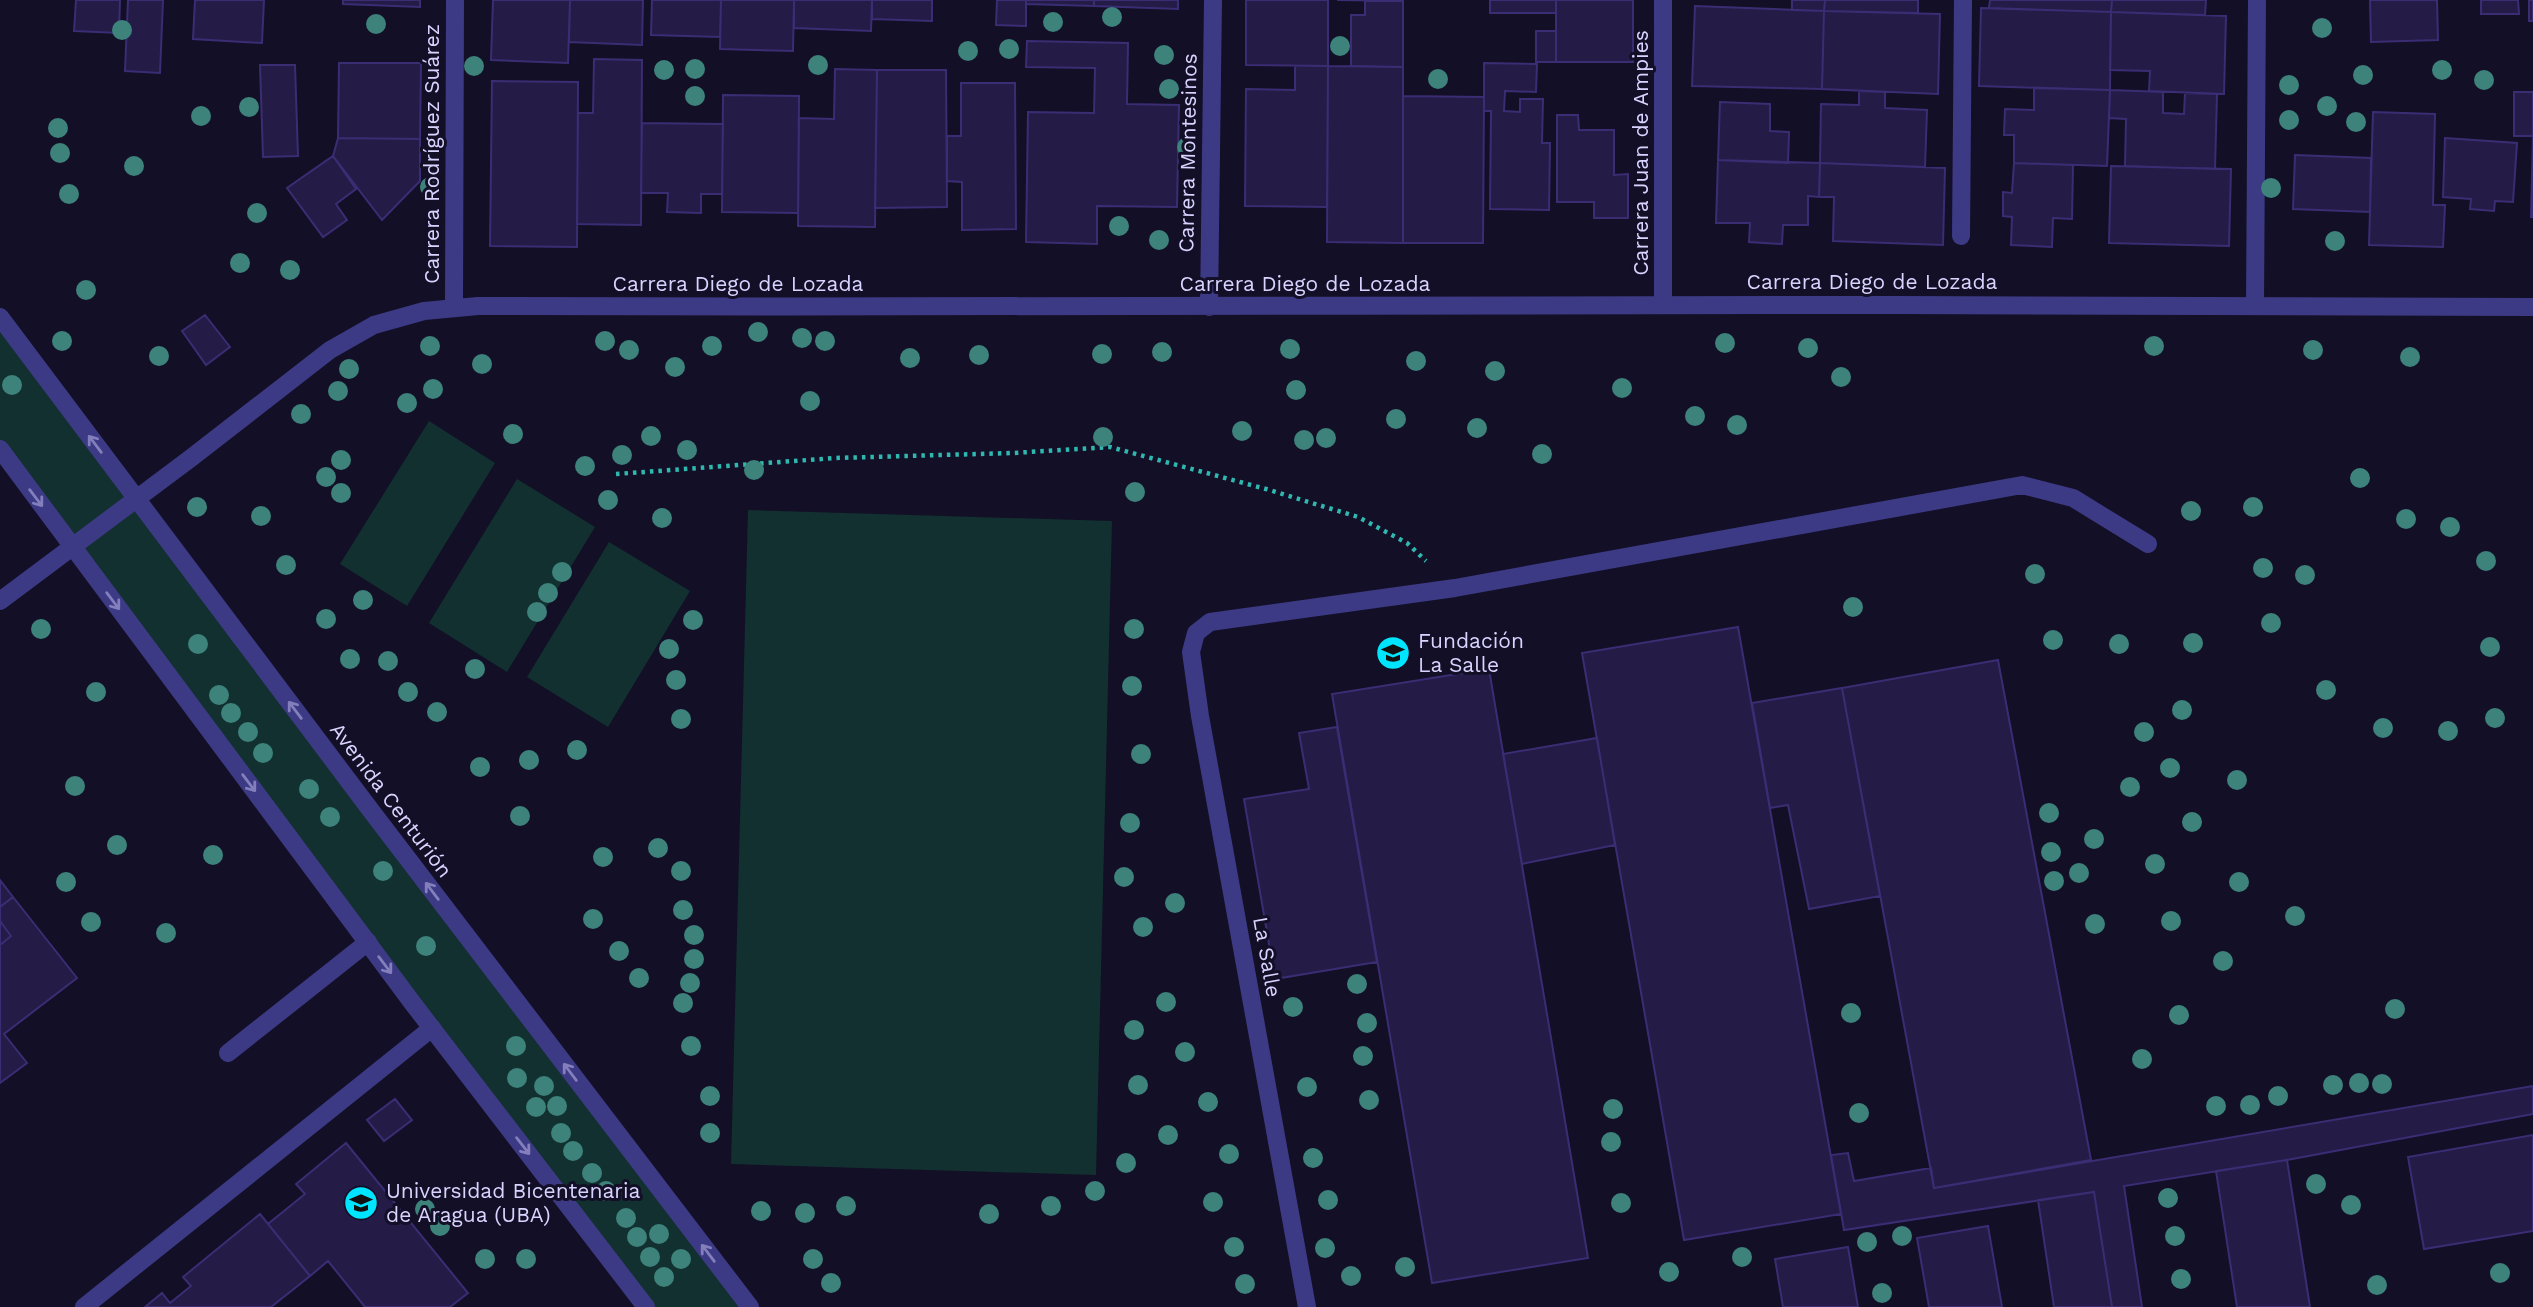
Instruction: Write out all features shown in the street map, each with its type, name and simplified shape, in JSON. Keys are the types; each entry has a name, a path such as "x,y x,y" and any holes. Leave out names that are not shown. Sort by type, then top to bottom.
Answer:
{"street":[{"name":"Carrera Rodríguez Suárez","path":"454,308 455,0"},
{"name":"Carrera Montesinos","path":"1209,307 1213,0"},
{"name":"Carrera Juan de Ampies","path":"1663,0 1663,305"},
{"path":"1961,236 1963,0"},
{"path":"2255,305 2256,0"},
{"name":"Carrera Diego de Lozada","path":"0,601 330,350 374,326 424,311 454,308 1663,305 2533,307"},
{"name":"Avenida Centurión","path":"0,317 750,1307"},
{"path":"0,449 432,1028 646,1307"},
{"path":"1455,588 2022,485 2073,498 2148,544"},
{"name":"La Salle","path":"1307,1307 1200,716 1191,652 1196,633 1210,622 1455,588"},
{"path":"228,1054 368,942"},
{"path":"85,1307 432,1028"}],"path":[{"path":"616,474 835,458 1013,453 1110,447 1358,517 1407,543 1455,588"}],"green space":[{"path":"0,317 750,1307 646,1307 0,449"},
{"path":"429,421 495,463 407,606 340,564"},
{"path":"517,479 595,527 507,672 429,623"},
{"path":"748,510 1112,521 1096,1175 731,1164"},
{"path":"609,542 690,591 608,727 527,677"}],"building":[{"path":"76,0 120,0 119,33 74,31"},
{"path":"128,0 163,0 160,73 125,71"},
{"path":"195,0 264,0 262,43 193,39"},
{"path":"343,0 420,0 420,7 343,4"},
{"path":"493,0 570,0 568,63 491,60"},
{"path":"570,0 643,0 642,45 569,42"},
{"path":"652,0 721,0 720,37 651,35"},
{"path":"721,0 794,0 793,51 720,49"},
{"path":"794,0 872,0 871,31 794,28"},
{"path":"872,0 932,0 932,21 872,19"},
{"path":"997,0 1026,0 1026,26 996,25"},
{"path":"1026,0 1094,0 1094,6 1026,4"},
{"path":"1094,0 1178,0 1178,9 1094,6"},
{"path":"1246,0 1328,0 1328,66 1246,65"},
{"path":"1337,0 1403,0 1403,1"},
{"path":"1490,0 1556,0 1556,13 1490,13"},
{"path":"1556,0 1633,0 1633,62 1556,62"},
{"path":"1792,0 1825,0 1824,11 1792,10"},
{"path":"1825,0 1918,0 1918,13 1824,11"},
{"path":"1990,0 2112,0 2111,12 1989,8"},
{"path":"2112,0 2206,0 2205,15 2111,12"},
{"path":"2370,0 2437,0 2438,40 2371,42"},
{"path":"2481,0 2518,0 2519,14 2481,14"},
{"path":"2529,0 2533,0 2533,21 2529,21"},
{"path":"1365,1 1403,1 1403,67 1351,66 1351,15 1365,15"},
{"path":"1695,6 1824,11 1822,89 1692,86"},
{"path":"1981,8 2111,12 2110,90 1979,86"},
{"path":"1824,11 1940,14 1938,94 1822,89"},
{"path":"2111,12 2226,16 2224,94 2149,91 2150,71 2110,70"},
{"path":"1536,31 1556,31 1556,62 1536,62"},
{"path":"1027,41 1128,43 1127,104 1179,105 1177,207 1097,206 1097,244 1026,242 1028,112 1094,113 1095,68 1026,67"},
{"path":"594,59 642,60 641,225 577,224 578,113 593,113"},
{"path":"339,63 421,63 420,139 338,138"},
{"path":"1484,63 1537,64 1536,92 1505,91 1504,111 1520,112 1520,99 1543,99 1542,143 1550,143 1549,210 1490,209 1491,111 1484,111"},
{"path":"260,65 295,65 298,156 263,157"},
{"path":"1295,66 1328,66 1327,207 1245,206 1246,89 1295,90"},
{"path":"1328,66 1403,67 1403,243 1327,242"},
{"path":"835,69 877,70 875,227 798,226 799,118 834,119"},
{"path":"877,70 946,70 947,207 875,208"},
{"path":"492,81 578,82 577,247 490,246"},
{"path":"961,83 1015,83 1016,229 962,230 962,182 947,181 947,136 961,136"},
{"path":"2034,88 2110,90 2107,166 2014,163 2014,135 2004,135 2005,109 2034,110"},
{"path":"2110,90 2163,92 2163,113 2184,114 2185,93 2217,94 2215,169 2125,166 2126,119 2109,118"},
{"path":"1859,91 1885,92 1885,108 1927,110 1925,167 1820,163 1821,104 1859,105"},
{"path":"2514,92 2533,92 2533,136 2514,136"},
{"path":"723,95 799,96 798,213 722,212"},
{"path":"1403,96 1484,97 1483,243 1403,243"},
{"path":"1720,102 1770,104 1770,131 1789,132 1788,163 1718,160"},
{"path":"2373,112 2435,114 2433,205 2445,205 2443,247 2369,245"},
{"path":"1557,115 1578,115 1579,130 1614,130 1614,175 1628,174 1628,218 1594,218 1594,202 1557,202"},
{"path":"642,123 723,124 722,194 701,194 701,213 667,212 668,193 641,193"},
{"path":"2533,136 2533,217 2531,217"},
{"path":"338,138 420,139 420,181 382,220 333,156"},
{"path":"2445,138 2517,143 2513,202 2495,201 2494,211 2470,209 2471,199 2443,197"},
{"path":"2295,155 2371,158 2370,212 2293,209"},
{"path":"333,156 356,189 336,204 347,220 323,237 287,188"},
{"path":"1718,160 1820,163 1819,197 1808,196 1808,225 1783,225 1782,244 1749,242 1750,223 1716,223"},
{"path":"1820,163 1945,168 1943,245 1833,241 1834,197 1819,197"},
{"path":"2014,163 2073,165 2072,219 2053,218 2052,247 2011,245 2012,217 2003,216 2003,192 2012,193"},
{"path":"2111,166 2231,169 2229,246 2109,243"},
{"path":"205,315 230,347 206,365 182,331"},
{"path":"1738,627 1841,1214 1684,1240 1582,653"},
{"path":"1998,660 2091,1160 1934,1188 1842,688"},
{"path":"1489,669 1588,1258 1432,1283 1332,694"},
{"path":"1842,688 1880,896 1809,909 1788,805 1770,808 1752,703"},
{"path":"1337,727 1377,962 1275,979 1244,799 1309,789 1299,733"},
{"path":"1597,738 1615,845 1522,864 1503,754"},
{"path":"0,880 13,897 0,907"},
{"path":"13,897 77,978 4,1034 27,1063 0,1083 0,907"},
{"path":"0,921 11,936 0,945"},
{"path":"2533,1086 2533,1114 2287,1160 2124,1186 2142,1307 2112,1307 2094,1192 1844,1230 1831,1155 1848,1153 1854,1181 1931,1168 1934,1188"},
{"path":"395,1099 412,1120 384,1141 367,1120"},
{"path":"2533,1135 2533,1231 2424,1249 2408,1157"},
{"path":"346,1143 468,1293 450,1307 365,1307 328,1261 310,1276 268,1224 305,1194 296,1184"},
{"path":"2287,1160 2310,1307 2237,1307 2216,1171"},
{"path":"2094,1192 2112,1307 2054,1307 2038,1200"},
{"path":"260,1214 310,1276 271,1307 145,1307 162,1293 170,1303 191,1286 183,1277"},
{"path":"1988,1226 2002,1307 1929,1307 1917,1238"},
{"path":"1848,1247 1858,1307 1783,1307 1775,1259"}],"place":[{"name":"Fundación La Salle","path":"1393,653"},
{"name":"Universidad Bicentenaria de Aragua (UBA)","path":"361,1203"}]}
